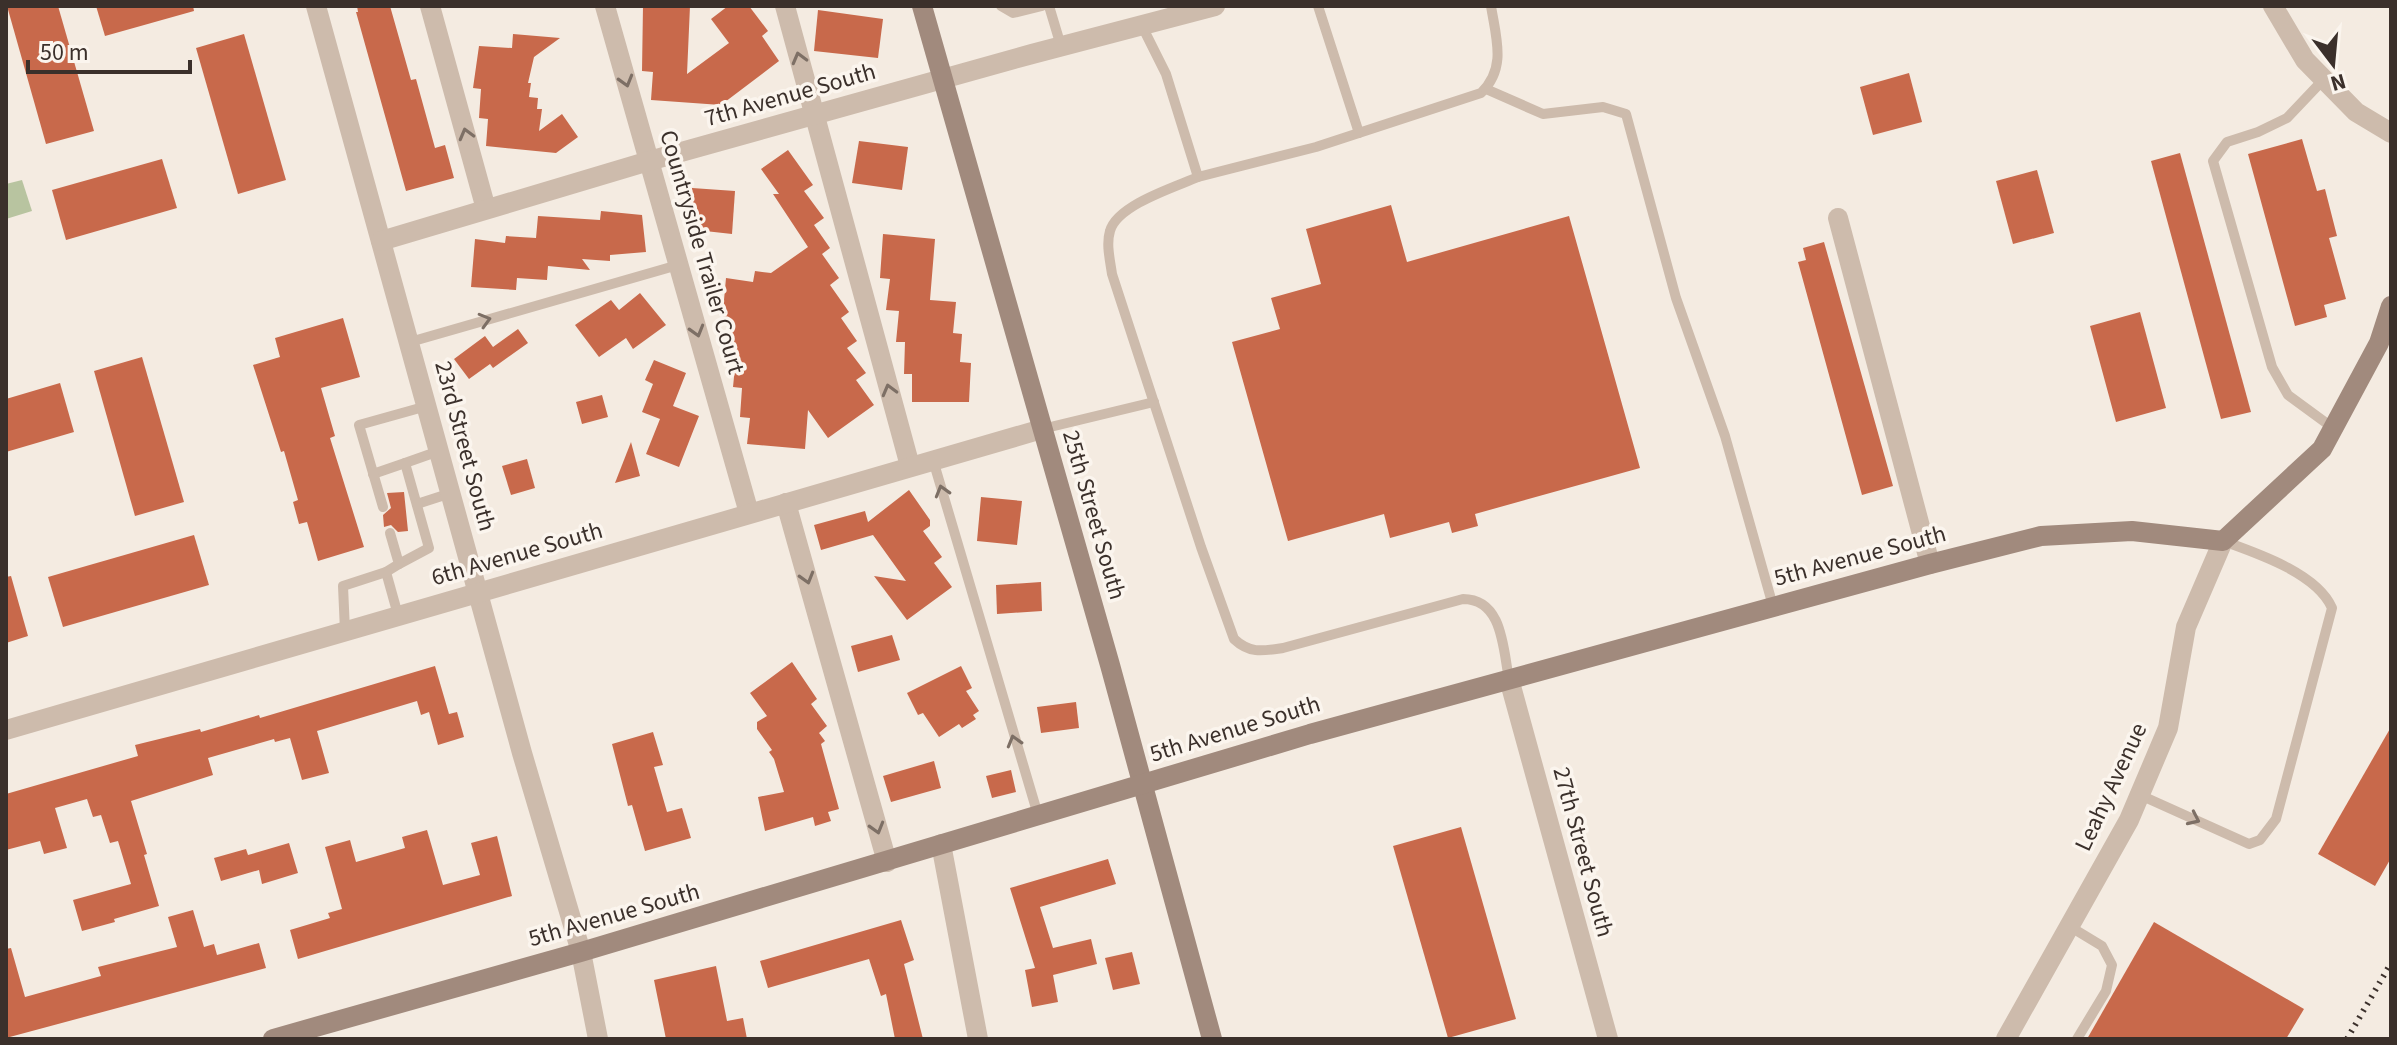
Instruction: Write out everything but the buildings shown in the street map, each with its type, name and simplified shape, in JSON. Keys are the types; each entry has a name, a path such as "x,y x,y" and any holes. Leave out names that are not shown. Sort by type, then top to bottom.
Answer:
{"street":[{"name":"23rd Street South","path":"316,6 581,952 598,1039"},
{"path":"430,6 486,209"},
{"name":"Countryside Trailer Court","path":"605,6 749,513"},
{"path":"785,6 910,466"},
{"name":"25th Street South","path":"922,6 1143,784 1212,1039"},
{"name":"7th Avenue South","path":"381,241 649,161 1215,6"},
{"path":"2273,6 2305,60 2356,112 2391,133"},
{"path":"1838,218 1930,564"},
{"path":"2223,541 2322,449 2379,343 2391,306"},
{"name":"6th Avenue South","path":"6,730 1042,429"},
{"path":"786,503 887,862"},
{"name":"5th Avenue South","path":"273,1039 887,862 1310,734 1930,564 2041,536 2132,531 2223,541"},
{"name":"Leahy Avenue","path":"2006,1039 2140,795 2168,728 2186,627 2223,541"},
{"name":"27th Street South","path":"1509,679 1608,1039"},
{"path":"941,844 978,1039"}],"lane":[{"path":"1001,6 1013,13 1042,6"},
{"path":"1049,6 1061,46"},
{"path":"1318,6 1359,133"},
{"path":"1491,6 1498,68 1493,82 1481,93 1359,133 1198,177 1127,209 1110,228 1108,246 1112,274 1234,639 1256,652 1283,648 1472,599 1491,611 1498,624 1509,679"},
{"path":"1142,26 1166,74 1198,177"},
{"path":"2324,79 2287,118 2227,142 2213,161 2272,367 2288,395 2333,428"},
{"path":"1486,89 1543,114 1603,107 1626,114 1676,298 1725,436 1773,606"},
{"path":"410,342 678,265"},
{"path":"1042,429 1154,402"},
{"path":"383,507 359,425 427,406"},
{"path":"373,474 439,451"},
{"path":"933,460 1038,815"},
{"path":"345,631 343,586 386,572 429,548 405,463"},
{"path":"417,504 451,493"},
{"path":"390,533 399,564"},
{"path":"2140,795 2249,844 2260,840 2276,819 2332,608 2322,591 2273,560 2223,541"},
{"path":"386,572 398,615"},
{"path":"2069,926 2102,946 2112,965 2106,991 2077,1039"}],"green space":[{"path":"22,180 32,211 6,219 6,184"}],"railway":[{"path":"2347,1039 2391,963"}]}
